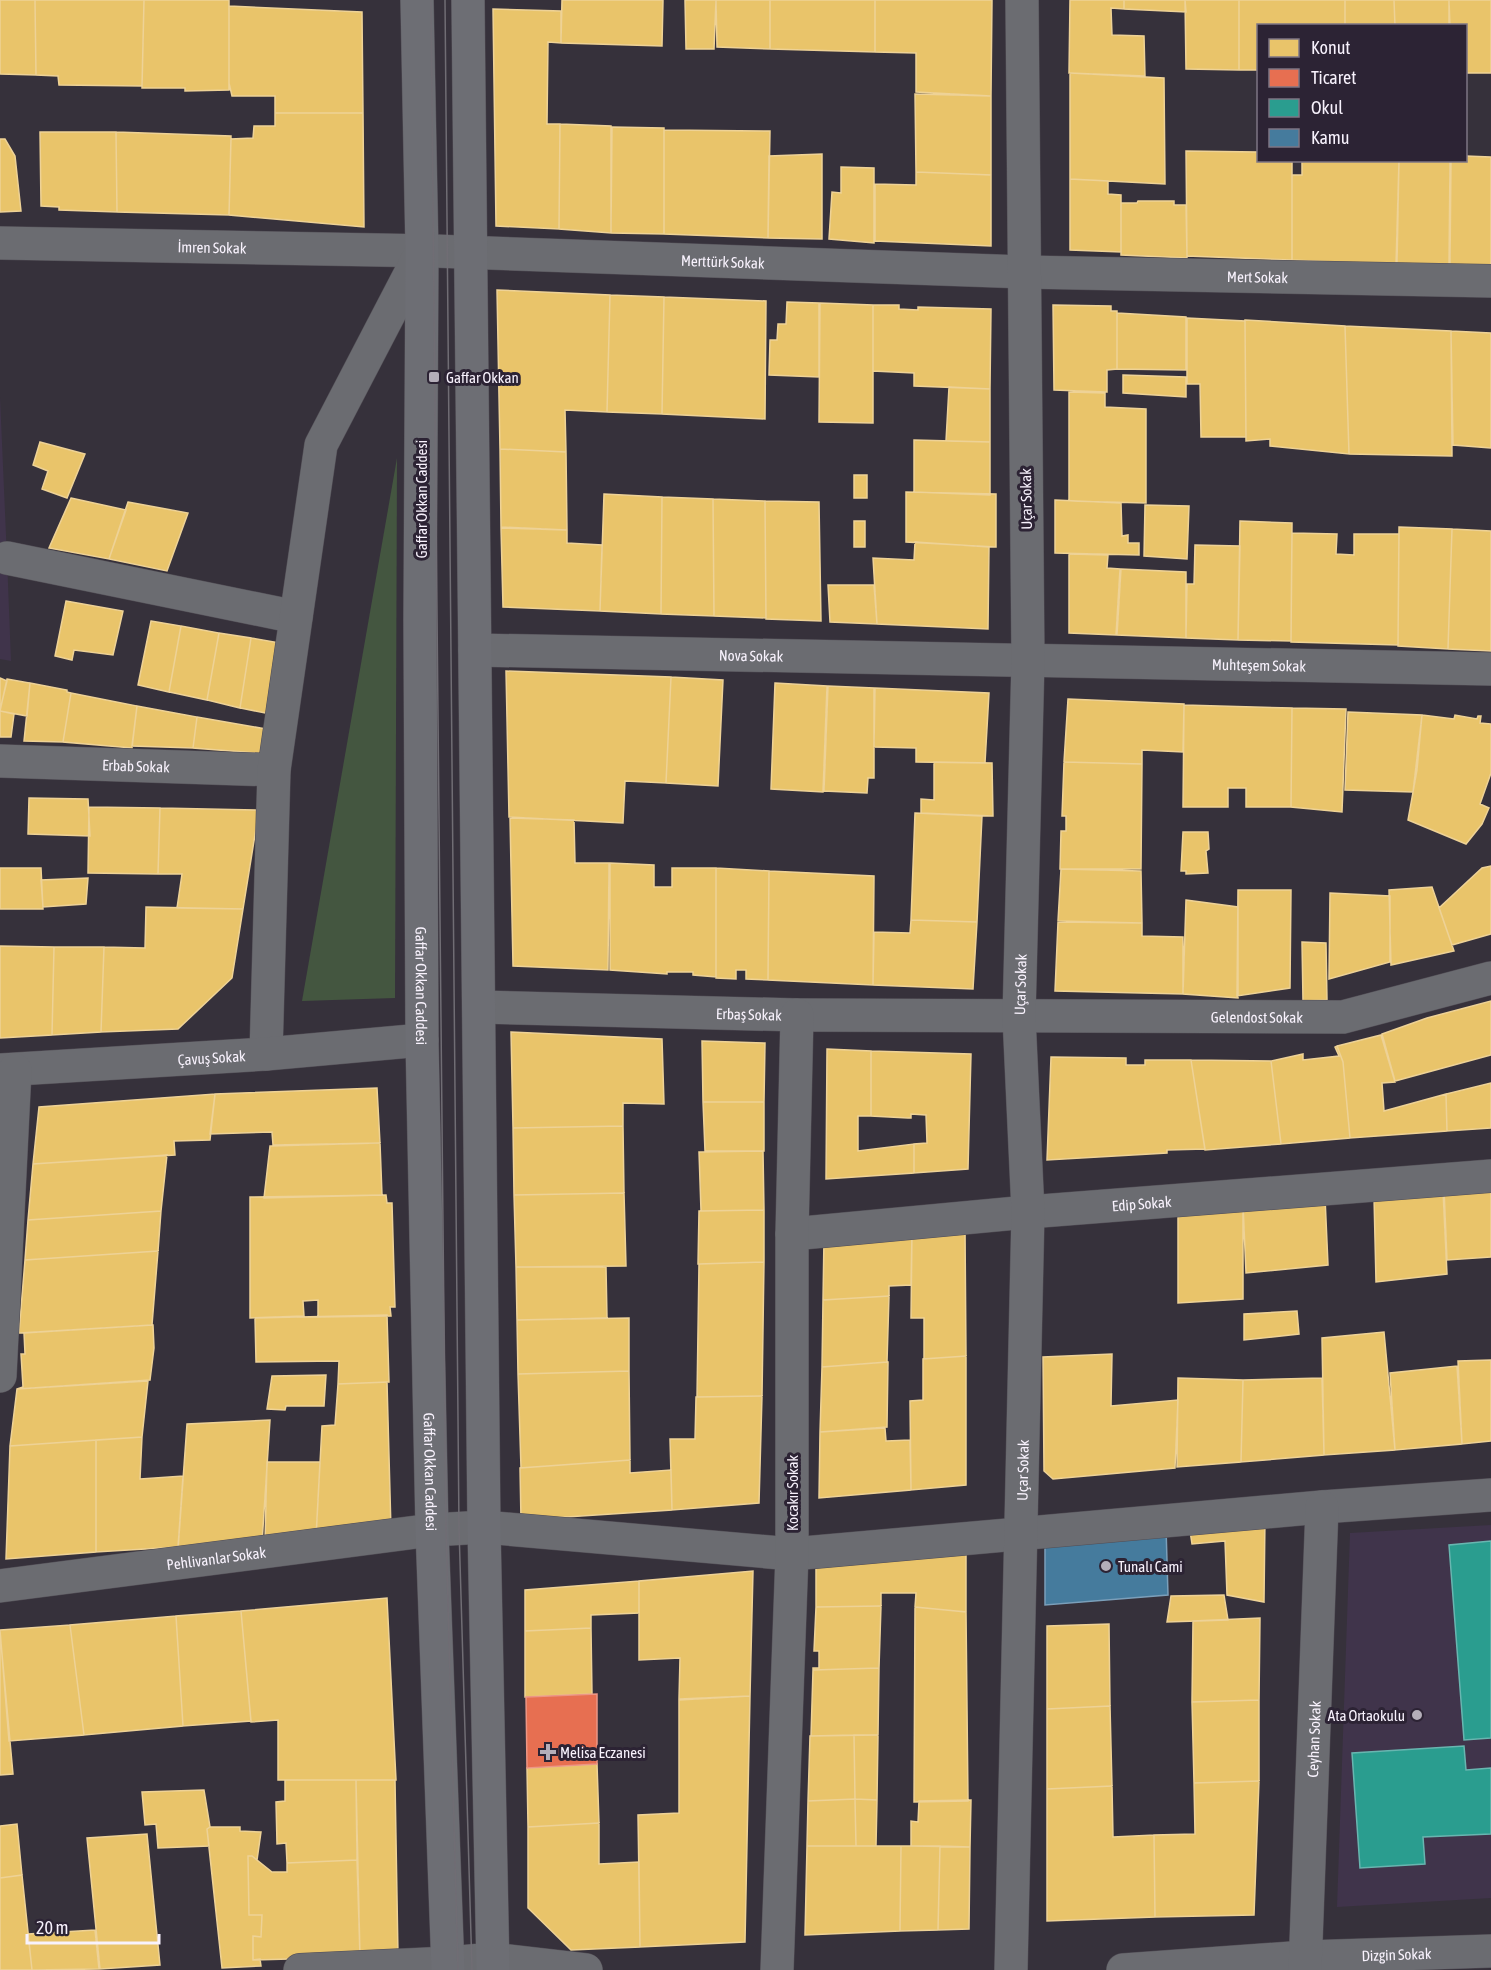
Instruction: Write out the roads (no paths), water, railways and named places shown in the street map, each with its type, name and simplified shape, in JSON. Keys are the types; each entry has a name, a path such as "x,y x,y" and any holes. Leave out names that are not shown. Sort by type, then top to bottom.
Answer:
{"main road":[{"name":"Gaffar Okkan Caddesi","path":"417,0 422,251 420,620 422,1040 432,1530 448,1966"},
{"path":"468,0 484,1527 493,1965"}],"street":[{"name":"Uçar Sokak","path":"1011,1970 1028,1212 1019,1017 1028,660 1022,0"},
{"name":"İmren Sokak","path":"0,243 422,251"},
{"name":"Merttürk Sokak","path":"422,251 1024,272"},
{"path":"266,1054 274,770 321,445 422,251"},
{"name":"Mert Sokak","path":"1024,272 1491,281"},
{"path":"7,558 296,617"},
{"name":"Nova Sokak","path":"475,650 1028,660"},
{"name":"Muhteşem Sokak","path":"1028,660 1491,669"},
{"name":"Erbab Sokak","path":"0,760 274,770"},
{"name":"Gelendost Sokak","path":"1019,1017 1343,1017 1491,978"},
{"name":"Erbaş Sokak","path":"479,1007 797,1015 1019,1017"},
{"name":"Kocakır Sokak","path":"777,1970 792,1554 792,1234 797,1015"},
{"name":"Çavuş Sokak","path":"8,1070 266,1054 422,1040"},
{"path":"0,1376 8,1070"},
{"name":"Edip Sokak","path":"792,1234 1028,1212 1491,1176"},
{"name":"Pehlivanlar Sokak","path":"0,1586 432,1530 484,1527 792,1554 1322,1507 1491,1495"},
{"name":"Ceyhan Sokak","path":"1305,1964 1322,1507"},
{"name":"Dizgin Sokak","path":"1123,1970 1305,1964 1491,1951"},
{"path":"300,1970 448,1966 471,1960 493,1965 586,1970"}],"tram line":[{"path":"431,0 446,1530 458,1970"},
{"path":"445,0 459,1528 472,1970"}],"place":[{"name":"Gaffar Okkan","path":"434,377"},
{"name":"Tunalı Cami","path":"1106,1566"},
{"name":"Ata Ortaokulu","path":"1417,1715"},
{"name":"Melisa Eczanesi","path":"548,1752"}]}
